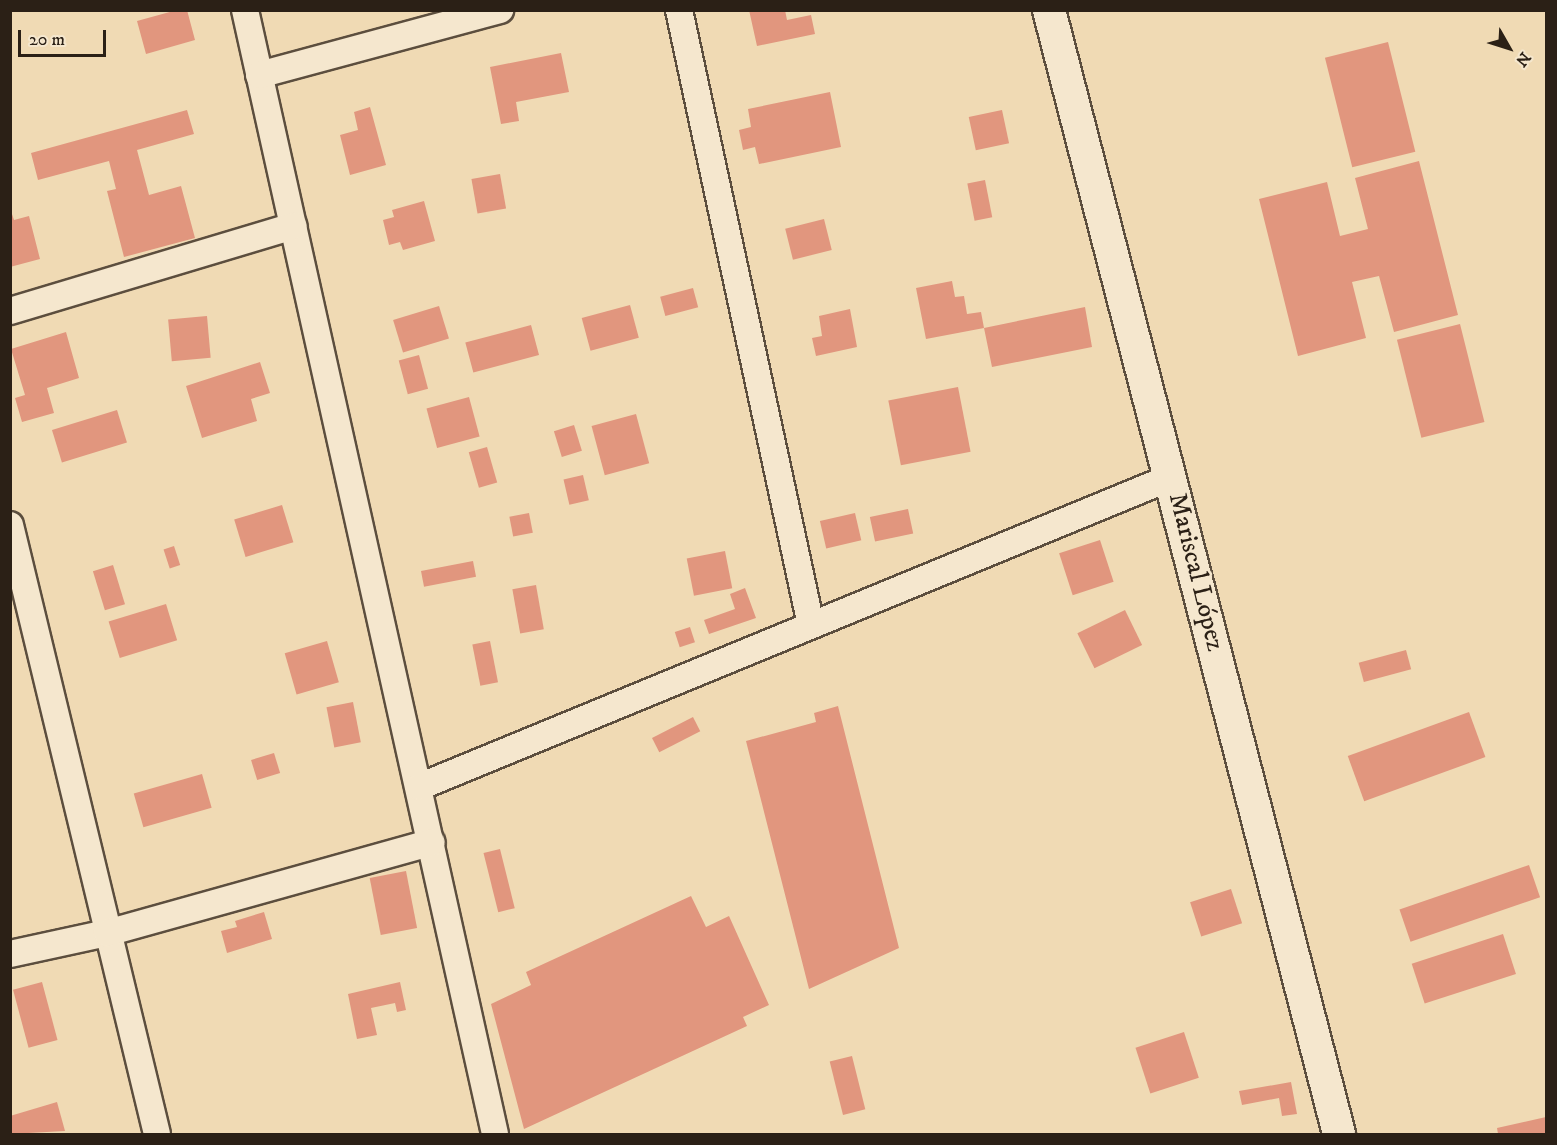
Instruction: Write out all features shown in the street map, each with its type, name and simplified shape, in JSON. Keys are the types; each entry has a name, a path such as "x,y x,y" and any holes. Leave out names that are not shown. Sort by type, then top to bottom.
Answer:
{"street":[{"path":"245,10 432,842 495,1134"},
{"path":"259,75 500,10"},
{"path":"679,10 811,625"},
{"name":"Mariscal López","path":"1048,10 1172,477 1339,1134"},
{"path":"10,311 294,226"},
{"path":"419,787 1172,477"},
{"path":"10,525 107,933 158,1134"},
{"path":"10,954 107,933 432,842"}],"building":[{"path":"177,10 187,10 195,40 146,54 137,21"},
{"path":"749,10 785,10 787,20 811,15 815,34 757,46"},
{"path":"1388,42 1415,152 1352,167 1325,58"},
{"path":"561,53 569,92 516,102 519,121 501,124 490,67"},
{"path":"830,92 841,147 759,164 755,147 743,150 739,130 751,127 748,109"},
{"path":"370,107 386,165 350,175 340,135 358,130 354,112"},
{"path":"187,110 194,134 137,150 149,195 181,186 195,238 124,257 107,191 116,189 109,161 38,180 31,153"},
{"path":"1002,110 1009,143 976,150 969,117"},
{"path":"1419,161 1458,315 1394,332 1379,276 1352,282 1366,338 1298,356 1259,199 1327,182 1340,236 1368,229 1355,178"},
{"path":"500,174 506,208 478,214 471,179"},
{"path":"985,180 992,217 975,221 967,183"},
{"path":"424,201 435,241 403,250 400,242 389,245 383,220 394,217 392,210"},
{"path":"10,208 14,220 29,216 40,259 10,267"},
{"path":"824,219 832,250 793,260 785,229"},
{"path":"952,281 955,297 964,296 967,314 981,312 984,328 926,339 916,288"},
{"path":"693,288 698,307 665,316 660,297"},
{"path":"630,305 639,338 591,351 582,318"},
{"path":"439,306 449,339 403,353 393,320"},
{"path":"1085,307 1092,347 992,367 984,328"},
{"path":"850,309 857,347 816,356 812,338 822,336 819,316"},
{"path":"207,316 211,358 172,361 168,319"},
{"path":"1460,324 1484,422 1421,438 1397,340"},
{"path":"531,325 539,355 473,373 465,343"},
{"path":"66,332 79,378 47,388 54,413 22,422 15,398 25,395 11,349"},
{"path":"419,355 428,389 408,394 399,360"},
{"path":"260,362 270,393 251,399 257,421 202,438 186,386"},
{"path":"958,387 971,452 901,465 888,401"},
{"path":"469,397 480,437 437,448 426,408"},
{"path":"117,410 127,443 62,462 52,430"},
{"path":"636,414 649,463 605,475 592,426"},
{"path":"574,425 582,451 562,457 554,431"},
{"path":"487,447 497,483 479,488 469,452"},
{"path":"583,475 589,500 569,505 564,479"},
{"path":"282,505 293,542 246,557 234,520"},
{"path":"908,509 913,533 875,542 870,517"},
{"path":"529,513 533,533 513,536 509,517"},
{"path":"855,513 861,540 826,548 820,521"},
{"path":"1100,540 1114,582 1073,595 1059,553"},
{"path":"174,546 180,565 170,568 164,549"},
{"path":"725,551 732,588 694,596 687,558"},
{"path":"473,561 476,577 424,587 421,571"},
{"path":"113,565 125,604 105,610 93,571"},
{"path":"536,585 544,629 520,633 512,589"},
{"path":"745,588 756,618 709,634 704,620 735,609 730,594"},
{"path":"166,604 177,640 120,658 109,622"},
{"path":"1125,610 1142,645 1094,668 1077,633"},
{"path":"690,627 695,642 680,647 675,632"},
{"path":"327,641 339,682 297,694 285,653"},
{"path":"490,641 498,682 480,686 472,644"},
{"path":"1406,650 1411,669 1364,682 1359,663"},
{"path":"353,702 361,742 334,747 326,707"},
{"path":"838,706 899,948 809,989 746,741 816,722 814,713"},
{"path":"1469,712 1485,757 1364,801 1348,756"},
{"path":"693,717 700,731 659,752 652,738"},
{"path":"274,753 280,773 257,780 251,760"},
{"path":"202,774 212,808 143,827 134,794"},
{"path":"500,849 515,908 498,912 484,853"},
{"path":"1529,865 1540,897 1411,942 1399,910"},
{"path":"406,871 417,928 381,935 370,878"},
{"path":"1231,889 1242,923 1201,937 1190,902"},
{"path":"691,896 706,927 729,916 769,1005 743,1017 747,1026 524,1129 491,1004 531,985 526,972"},
{"path":"264,912 272,939 227,953 221,931 237,927 235,921"},
{"path":"1503,934 1516,974 1425,1004 1412,964"},
{"path":"42,982 58,1040 29,1048 13,990"},
{"path":"400,982 406,1010 397,1012 395,1003 371,1008 377,1035 357,1039 348,994"},
{"path":"1184,1032 1199,1078 1150,1093 1135,1048"},
{"path":"852,1056 865,1109 843,1115 830,1062"},
{"path":"1291,1082 1297,1114 1282,1116 1279,1098 1242,1105 1239,1091"},
{"path":"57,1102 65,1131 10,1134 10,1116"},
{"path":"1546,1117 1546,1134 1498,1134 1497,1128"}]}
